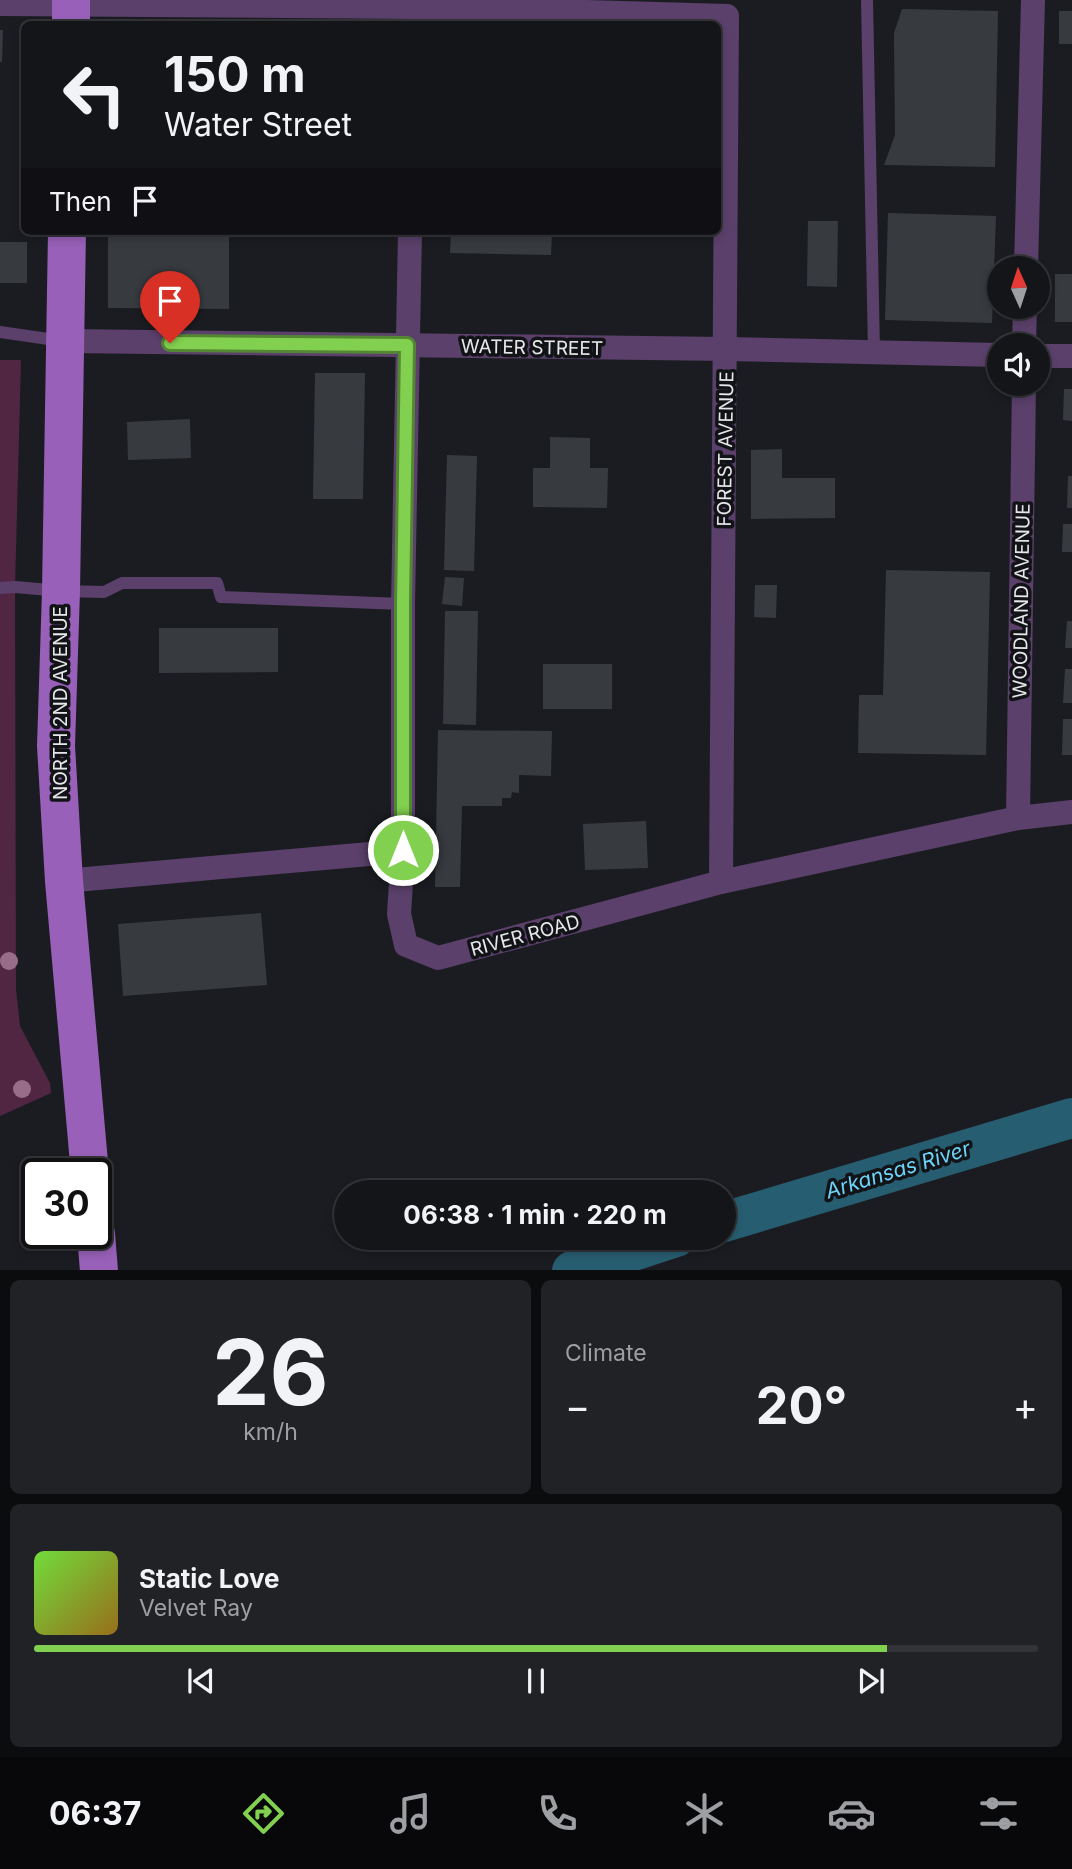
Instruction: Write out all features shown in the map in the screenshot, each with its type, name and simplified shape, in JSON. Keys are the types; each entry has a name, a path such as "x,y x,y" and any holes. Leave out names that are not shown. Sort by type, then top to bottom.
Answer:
{"main road":[{"name":"NORTH 2ND AVENUE","path":"67,235 56,746 64,881 89,1158"},
{"path":"97,1249 99,1270"}],"street":[{"path":"1026,256 1033,0"},
{"path":"0,4 71,10 413,11"},
{"name":"FOREST AVENUE","path":"413,11 727,16 721,882"},
{"path":"64,881 403,850 403,604 410,235"},
{"name":"WATER STREET","path":"65,341 987,355"},
{"path":"1050,356 1072,356"},
{"name":"WOODLAND AVENUE","path":"1018,818 1024,396"},
{"name":"RIVER ROAD","path":"403,850 399,914 406,945 438,958 721,882 1018,818 1072,812"}],"lane":[{"path":"867,0 874,351"},
{"path":"0,332 65,341"},
{"path":"0,588 15,586 104,592 122,583 217,583 220,597 403,604"}],"shaded area":[{"path":"0,360 21,360 15,587 16,989 20,1026 50,1083 51,1093 0,1116"}],"building":[{"path":"902,9 998,11 995,167 884,165 895,135 894,33"},
{"path":"1059,11 1072,11 1072,44 1059,44"},
{"path":"0,30 3,30 2,62 0,62"},
{"path":"888,213 996,216 995,256 987,256 987,319 992,319 992,323 885,320"},
{"path":"808,221 838,221 837,287 807,286"},
{"path":"108,235 229,235 229,309 108,308"},
{"path":"451,235 552,235 551,255 450,253"},
{"path":"0,242 27,242 27,283 0,283"},
{"path":"1055,274 1072,274 1072,322 1055,322"},
{"path":"315,373 365,373 363,499 313,499"},
{"path":"1064,389 1072,389 1072,421 1063,420"},
{"path":"190,419 191,458 128,460 127,422"},
{"path":"550,437 590,438 590,468 608,468 607,508 533,507 533,468 550,468"},
{"path":"782,449 782,478 835,478 835,518 751,519 751,450"},
{"path":"447,455 477,456 474,571 444,570"},
{"path":"1068,476 1072,476 1072,508 1067,508"},
{"path":"1063,524 1072,524 1072,552 1062,552"},
{"path":"886,570 990,572 986,755 858,753 859,695 883,695"},
{"path":"445,577 464,578 462,606 442,604"},
{"path":"755,585 777,585 776,618 754,617"},
{"path":"445,611 478,611 476,725 443,724"},
{"path":"1067,621 1072,621 1072,648 1065,648"},
{"path":"159,628 278,628 278,672 159,673"},
{"path":"543,664 612,664 612,709 543,709"},
{"path":"1065,669 1072,669 1072,703 1063,703"},
{"path":"1063,719 1072,719 1072,755 1062,755"},
{"path":"438,730 552,731 551,776 519,775 519,793 512,792 511,798 502,798 502,806 462,806 460,887 435,887"},
{"path":"646,821 648,868 585,870 583,824"},
{"path":"261,913 267,985 123,996 118,924"}],"waterway":[{"name":"Arkansas River","path":"736,1218 1072,1118"},
{"name":"Arkansas River","path":"575,1270 636,1250"}],"route":[{"path":"170,343 407,345 403,850"}]}
